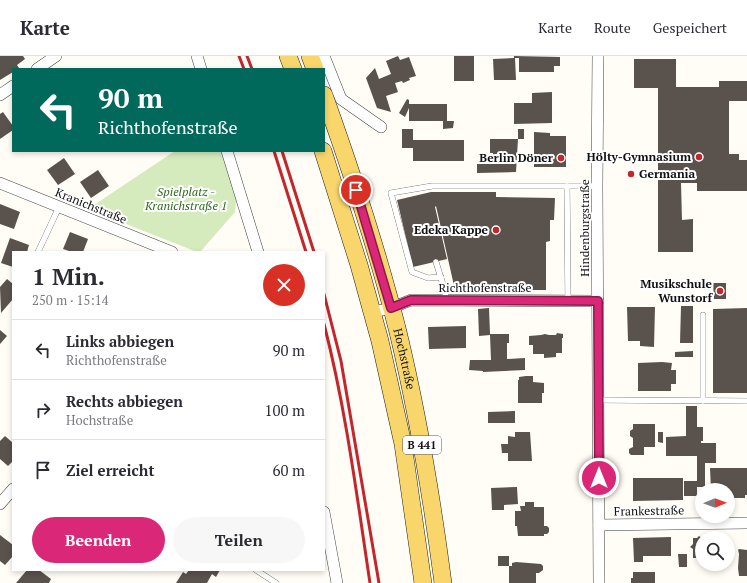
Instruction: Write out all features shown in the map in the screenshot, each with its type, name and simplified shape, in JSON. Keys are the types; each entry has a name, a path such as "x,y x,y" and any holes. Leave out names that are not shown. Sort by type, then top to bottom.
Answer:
{"main road":[{"path":"288,56 293,68"},
{"path":"310,56 315,68"},
{"name":"Hochstraße","path":"325,98 348,161 391,308 421,443 435,523 443,583"},
{"name":"Hochstraße","path":"323,152 373,312 403,444 423,583"}],"street":[{"path":"41,63 56,56"},
{"path":"197,56 201,68"},
{"path":"324,56 341,99 381,127"},
{"name":"Hindenburgstraße","path":"598,56 597,186 599,583"},
{"path":"0,95 12,87"},
{"path":"227,152 258,251"},
{"name":"Kranichstraße","path":"0,183 169,251"},
{"name":"Richthofenstraße","path":"373,312 391,308 411,300 598,301"},
{"path":"0,504 12,490"},
{"path":"325,517 337,583"},
{"name":"Frankestraße","path":"599,525 747,523"}],"lane":[{"path":"441,277 428,278 412,272 391,193 420,192 432,186 597,186"},
{"path":"567,186 568,301"},
{"path":"38,251 59,207"},
{"path":"436,262 445,291 446,301"},
{"path":"702,401 703,315"},
{"path":"599,400 747,401"},
{"path":"258,571 276,583"}],"green space":[{"name":"Spielplatz - Kranichstraße 1","path":"174,152 223,152 237,192 235,212 201,251 194,251 88,209"}],"building":[{"path":"0,56 23,56 25,59 17,65 19,68 12,68 12,73 0,80"},
{"path":"398,56 400,60 409,57 416,76 409,78 410,80 403,83 402,81 395,83 398,92 386,96 391,112 377,108 366,78 375,68 379,79 391,74 386,61"},
{"path":"454,56 474,56 474,81 454,81"},
{"path":"514,56 560,57 560,66 554,66 554,72 519,72 519,58 515,58 516,80 494,80 493,59 514,58"},
{"name":"Hölty-Gymnasium","path":"634,59 676,59 676,87 719,87 719,81 747,81 747,101 729,101 729,154 739,154 739,160 747,160 747,191 697,191 697,183 681,183 682,220 693,219 693,252 658,252 658,88 634,88"},
{"path":"552,92 552,123 514,124 514,103 532,103 532,93"},
{"path":"407,99 409,100 409,104 447,104 447,121 454,121 453,128 443,129 443,121 409,121 409,108 405,117 399,113"},
{"path":"3,112 12,125 12,131 0,139 0,114"},
{"path":"402,129 413,129 413,140 464,140 464,161 413,161 413,148 402,148"},
{"path":"518,129 524,129 524,139 518,139"},
{"path":"534,132 550,133 550,136 566,136 566,167 534,167"},
{"path":"490,139 518,139 516,172 477,173 477,164 493,164 493,153 490,153"},
{"path":"64,158 75,174 58,185 47,170"},
{"path":"98,170 109,186 91,198 80,182"},
{"name":"Edeka Kappe","path":"431,192 496,192 496,197 555,198 554,220 550,220 550,241 546,242 546,290 455,290 436,206 447,259 413,267 397,200"},
{"path":"0,204 20,212 14,229 0,224"},
{"path":"70,232 88,239 83,251 69,251 63,249"},
{"path":"10,238 29,245 27,251 12,251 12,267 1,263"},
{"path":"7,279 12,283 12,300 1,313 0,287"},
{"name":"Musikschule Wunstorf","path":"713,283 726,283 726,299 714,299"},
{"path":"681,306 693,306 693,343 680,343"},
{"path":"627,307 655,307 654,347 640,346 640,341 628,341"},
{"path":"489,308 490,334 509,334 509,343 507,343 507,359 525,358 525,370 483,372 469,370 470,360 491,360 490,335 479,336 478,309"},
{"path":"747,308 747,393 713,393 713,309"},
{"path":"466,326 466,348 429,349 428,327"},
{"path":"0,330 7,336 0,344"},
{"path":"557,333 563,334 562,353 556,353 556,357 544,358 544,354 533,354 533,345 529,345 529,336 545,334 556,335"},
{"path":"693,351 693,357 675,357 675,352"},
{"path":"638,363 672,363 671,370 676,370 676,384 671,384 671,391 638,391"},
{"path":"533,376 533,382 544,383 542,403 518,403 518,380 519,377"},
{"path":"686,406 697,406 697,427 703,427 703,441 701,441 701,443 716,443 716,463 705,463 705,483 695,483 695,496 684,496 684,481 697,481 697,456 666,456 666,437 686,436"},
{"path":"515,411 515,423 488,423 488,412"},
{"path":"633,424 655,424 655,447 644,447 644,455 631,455 629,453 629,449 633,447 633,438 630,436 630,431 633,429"},
{"path":"515,432 530,432 532,461 508,461 508,453 502,453 501,444 508,444 508,436 515,437"},
{"path":"658,432 663,432 663,443 658,442"},
{"path":"5,436 12,442 12,462 8,466 0,459 0,441"},
{"path":"710,468 747,468 747,495 745,495 745,498 735,498 735,483 711,483"},
{"path":"633,478 683,478 683,500 633,501"},
{"path":"517,487 518,504 504,505 504,510 492,510 491,488"},
{"path":"525,502 534,502 534,507 544,507 544,526 549,528 549,532 544,534 544,536 518,536 517,526 515,526 515,511 521,511 520,506 525,506"},
{"path":"0,535 12,544 12,557 5,565 0,561"},
{"path":"671,537 671,556 643,556 643,562 634,562 633,538"},
{"path":"693,538 695,538 695,558 693,558 693,549 690,547 693,544"},
{"path":"739,549 747,550 747,576 739,576"},
{"path":"678,554 687,554 687,567 679,567"},
{"path":"498,556 509,556 509,566 498,566"},
{"path":"512,563 541,564 543,566 543,570 536,573 536,583 509,583 509,566 512,566"},
{"path":"26,571 40,571 51,579 49,583 16,583"},
{"path":"188,571 219,571 216,577 212,574 207,583 176,583 183,572 186,574"},
{"path":"633,572 655,572 655,583 631,583"}],"railway":[{"path":"239,56 244,68"},
{"path":"247,56 252,68"},
{"path":"274,152 306,251"},
{"path":"282,152 314,251"},
{"path":"325,298 341,361 379,583"},
{"path":"325,328 345,421 370,583"}],"place":[{"name":"Hölty-Gymnasium","path":"699,157"},
{"name":"Berlin Döner","path":"561,158"},
{"name":"Germania","path":"631,174"},
{"name":"Edeka Kappe","path":"496,230"},
{"name":"Musikschule Wunstorf","path":"720,291"}],"route":[{"path":"356,190 379,262 391,308 411,300 598,301 599,478"}]}
